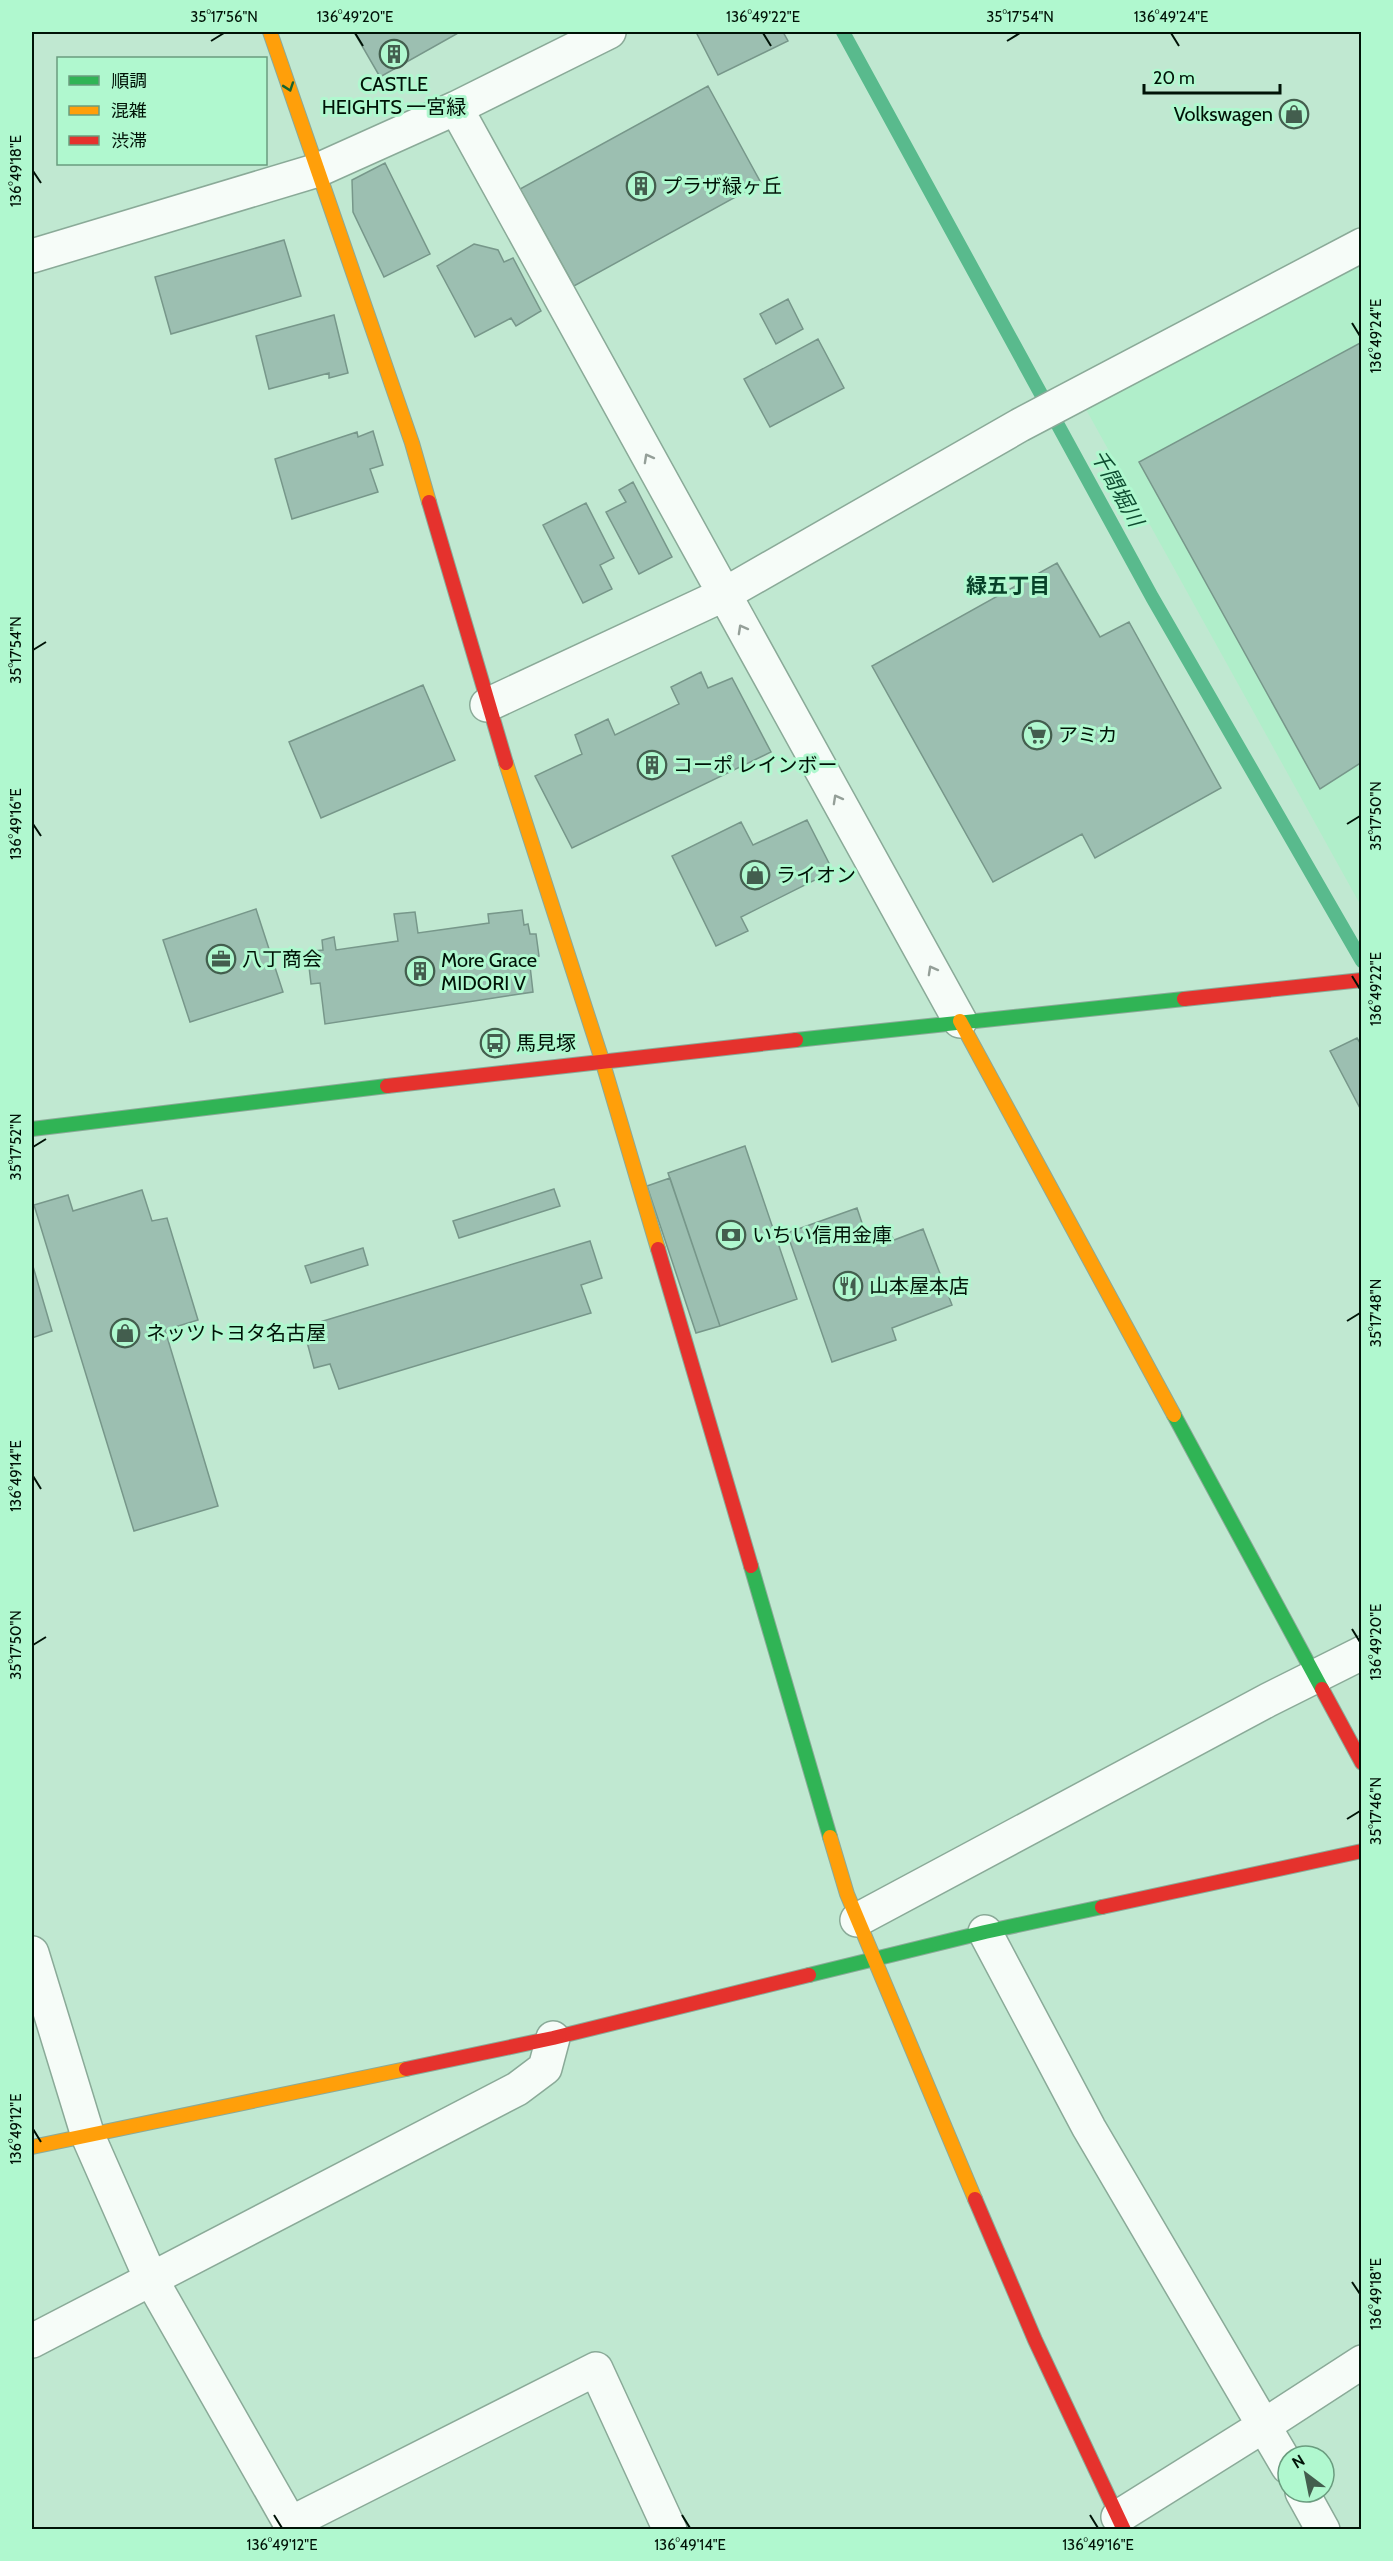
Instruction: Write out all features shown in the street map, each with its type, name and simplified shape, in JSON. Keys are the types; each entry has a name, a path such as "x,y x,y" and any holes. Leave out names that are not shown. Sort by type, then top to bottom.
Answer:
{"street":[{"path":"270,32 412,443 487,705 602,1060 847,1894 856,1920 1035,2340 1121,2523 1362,2362"},
{"path":"32,256 318,170 456,108 609,32"},
{"path":"456,108 960,1021 1362,1763"},
{"path":"487,705 723,595 1020,426 1362,245"},
{"path":"32,1129 602,1060 1362,980"},
{"path":"856,1920 1314,1676 1362,1653"},
{"path":"32,2147 553,2038 985,1932 1362,1851"},
{"path":"985,1932 1089,2128 1276,2446"},
{"path":"32,1953 88,2136 151,2279 292,2526 596,2369 669,2529"},
{"path":"32,2341 517,2089 545,2068 553,2038"},
{"path":"1309,2504 1323,2529"}],"shaded area":[{"path":"1361,245 1361,906 1078,395"}],"building":[{"name":"CASTLE HEIGHTS 一宮緑","path":"354,32 460,32 380,77"},
{"path":"696,32 783,32 788,41 718,75"},
{"name":"プラザ緑ヶ丘","path":"708,86 761,183 574,286 520,189"},
{"path":"385,163 430,254 384,277 353,212 352,180"},
{"path":"284,240 301,296 171,334 155,277"},
{"path":"474,244 498,250 504,262 513,258 541,311 516,326 511,318 475,337 437,266"},
{"path":"788,299 803,329 776,344 760,314"},
{"path":"334,315 348,373 329,378 329,373 269,389 256,336"},
{"path":"818,339 844,388 770,427 744,379"},
{"path":"1362,342 1362,762 1320,789 1139,462"},
{"path":"373,431 383,465 370,469 378,492 292,519 275,459 357,432 358,437"},
{"path":"633,482 672,557 639,574 606,512 626,502 619,490"},
{"path":"586,503 614,558 600,565 612,589 583,603 543,525"},
{"path":"1057,563 1100,637 1129,622 1221,788 1095,858 1082,834 993,882 872,666"},
{"name":"コーポ レインボー","path":"701,672 708,688 732,678 771,752 572,848 535,776 582,754 575,735 608,719 615,735 679,704 671,687"},
{"path":"423,685 455,760 321,818 289,742"},
{"path":"807,820 833,871 741,917 748,931 716,946 672,856 741,822 753,845"},
{"path":"256,909 283,992 190,1022 163,940"},
{"name":"More Grace MIDORI V","path":"522,910 524,925 528,924 530,934 536,934 539,956 529,957 533,992 325,1024 320,983 311,984 308,958 315,957 314,951 323,950 322,940 334,937 336,950 398,941 394,914 415,912 418,933 489,923 488,914"},
{"path":"1357,1038 1362,1046 1362,1112 1330,1051"},
{"path":"745,1146 797,1299 720,1326 668,1173"},
{"path":"670,1178 720,1326 696,1333 647,1186"},
{"path":"554,1189 560,1206 459,1238 453,1221"},
{"path":"142,1190 152,1221 167,1218 198,1320 165,1330 218,1506 134,1531 34,1205 68,1195 73,1211"},
{"path":"857,1208 867,1238 887,1229 894,1240 923,1229 952,1305 892,1328 896,1340 832,1362 787,1233"},
{"path":"590,1241 602,1278 581,1285 591,1313 339,1389 330,1364 314,1368 303,1327"},
{"path":"363,1248 368,1265 311,1283 305,1266"},
{"path":"32,1263 52,1331 32,1338"}],"waterway":[{"name":"千間堀川","path":"843,32 1152,597 1362,961"}],"traffic: fast":[{"path":"796,1040 1184,999"},
{"path":"32,1129 387,1086"},
{"path":"1174,1415 1322,1689"},
{"path":"751,1566 830,1837"},
{"path":"809,1975 985,1932 1102,1907"}],"traffic: slow":[{"path":"270,32 412,443 429,502"},
{"path":"506,763 602,1060 658,1249"},
{"path":"960,1021 1174,1415"},
{"path":"830,1837 847,1894 975,2199"},
{"path":"32,2147 406,2069"}],"traffic: jam":[{"path":"429,502 506,763"},
{"path":"1184,999 1362,980"},
{"path":"387,1086 796,1040"},
{"path":"658,1249 751,1566"},
{"path":"1322,1689 1362,1763"},
{"path":"1102,1907 1362,1851"},
{"path":"406,2069 553,2038 809,1975"},
{"path":"975,2199 1035,2340 1124,2530"}],"place":[{"name":"CASTLE HEIGHTS 一宮緑","path":"394,54"},
{"name":"Volkswagen","path":"1294,114"},
{"name":"プラザ緑ヶ丘","path":"641,186"},
{"name":"アミカ","path":"1037,735"},
{"name":"コーポ レインボー","path":"652,765"},
{"name":"ライオン","path":"755,875"},
{"name":"八丁商会","path":"221,959"},
{"name":"More Grace MIDORI V","path":"420,971"},
{"name":"馬見塚","path":"495,1043"},
{"name":"いちい信用金庫","path":"731,1235"},
{"name":"山本屋本店","path":"848,1286"},
{"name":"ネッツトヨタ名古屋","path":"125,1333"}],"district":[{"name":"緑五丁目","path":"1008,586"}]}
